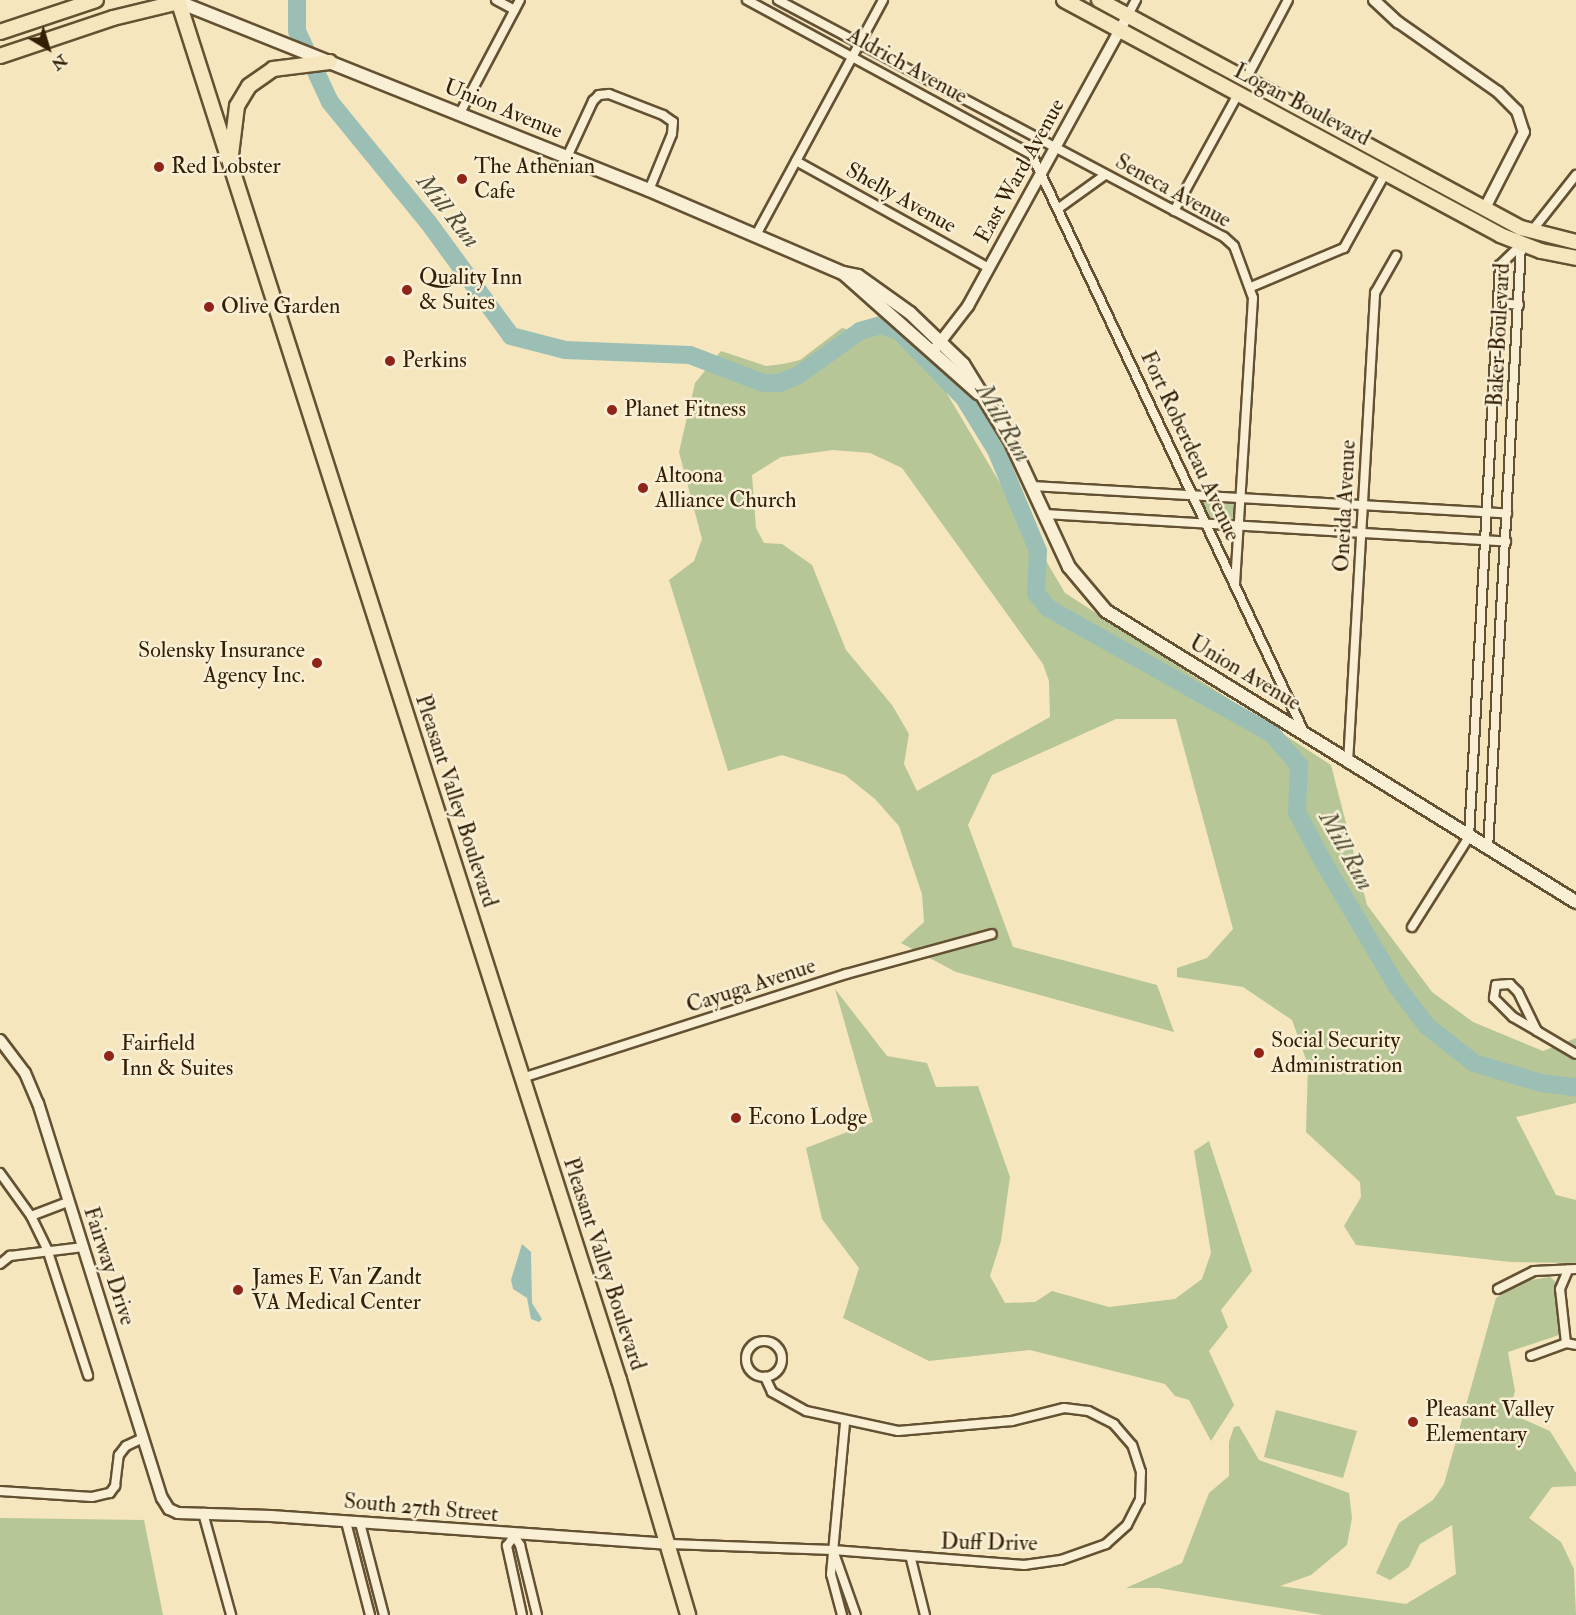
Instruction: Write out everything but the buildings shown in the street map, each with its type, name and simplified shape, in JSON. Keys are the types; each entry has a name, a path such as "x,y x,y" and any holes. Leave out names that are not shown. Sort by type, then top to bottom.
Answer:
{"main road":[{"path":"0,32 96,0"},
{"name":"Logan Boulevard","path":"1064,0 1521,245 1576,258"},
{"name":"Logan Boulevard","path":"1099,0 1531,232 1576,242"},
{"path":"0,56 113,18 178,1"},
{"name":"Union Avenue","path":"178,1 649,190 843,273 938,346 982,396 1010,440 1069,567 1106,611 1348,763 1576,902"},
{"name":"Pleasant Valley Boulevard","path":"178,1 670,1544 688,1615"},
{"path":"231,163 234,119 243,94 273,69 324,61"},
{"path":"1521,245 1531,232"}],"street":[{"path":"496,0 515,10"},
{"path":"459,114 520,0"},
{"name":"Aldrich Avenue","path":"747,0 1032,155 1041,172"},
{"name":"Aldrich Avenue","path":"778,0 1055,148"},
{"path":"756,235 883,0"},
{"path":"1128,15 1136,0"},
{"path":"1246,79 1288,0"},
{"path":"1374,0 1398,22 1498,92 1517,111 1524,132 1485,208"},
{"name":"East Ward Avenue","path":"938,346 989,268 1128,15"},
{"path":"567,158 592,101 599,94 609,94 663,115 673,122 672,134 649,190"},
{"path":"1174,211 1238,94"},
{"name":"Seneca Avenue","path":"1055,148 1224,237 1234,246 1251,287"},
{"name":"Shelly Avenue","path":"796,161 989,268"},
{"name":"Fort Roberdeau Avenue","path":"1041,172 1306,735"},
{"path":"1235,585 1251,287 1344,248 1385,174"},
{"path":"1059,208 1105,175"},
{"path":"1531,232 1576,175"},
{"name":"Baker Boulevard","path":"1469,837 1500,265 1521,245"},
{"name":"Baker Boulevard","path":"1488,849 1521,245"},
{"name":"Oneida Avenue","path":"1348,763 1375,293 1396,256"},
{"path":"1498,303 1519,304"},
{"path":"1032,486 1507,513"},
{"path":"1045,514 1506,541"},
{"path":"1412,927 1469,837"},
{"name":"Cayuga Avenue","path":"522,1078 846,974 993,933"},
{"path":"1537,1031 1518,992 1510,984 1496,985 1492,991 1503,1008 1537,1031 1576,1054"},
{"name":"Fairway Drive","path":"0,1040 18,1060 31,1085 143,1438 170,1509"},
{"path":"0,1173 31,1216 47,1249 88,1375"},
{"path":"31,1216 68,1202"},
{"path":"0,1264 10,1256 47,1249 83,1247"},
{"path":"1498,1289 1534,1271 1572,1270"},
{"path":"1566,1343 1560,1289 1572,1270"},
{"path":"763,1342 777,1348 782,1358 779,1369 765,1377 749,1369 746,1358 752,1347 763,1342"},
{"path":"1531,1356 1566,1343 1576,1345"},
{"name":"Duff Drive","path":"670,1544 833,1550 911,1558 1024,1565 1061,1560 1106,1544 1127,1525 1140,1500 1141,1472 1132,1445 1102,1417 1064,1408 1012,1421 947,1430 898,1431 846,1423 792,1404 772,1392 765,1377"},
{"path":"842,1615 831,1574 846,1423"},
{"path":"0,1491 92,1497 110,1493 115,1486 120,1455 126,1446 143,1438"},
{"name":"South 27th Street","path":"170,1509 178,1513 346,1522 514,1536 670,1544"},
{"path":"203,1513 231,1615"},
{"path":"346,1522 370,1615"},
{"path":"360,1523 384,1615"},
{"path":"522,1615 507,1546 514,1536 520,1545 537,1615"},
{"path":"833,1550 856,1615"},
{"path":"911,1558 925,1615"}],"green space":[{"path":"842,328 866,334 889,331 923,353 1065,593 1331,765 1367,905 1432,992 1473,1022 1543,1051 1576,1038 1576,1103 1516,1117 1556,1195 1576,1200 1576,1263 1511,1262 1356,1245 1344,1226 1361,1197 1360,1182 1306,1132 1308,1065 1292,1020 1243,987 1177,977 1177,968 1207,958 1233,929 1176,719 1116,719 992,775 968,825 1013,947 1157,985 1174,1032 956,972 901,943 924,922 922,894 899,826 875,799 845,775 782,755 728,771 669,580 694,561 702,539 679,452 695,383 721,351 766,366 800,360","holes":["833,450 870,453 902,468 1043,664 1049,681 1050,717 917,791 904,764 909,734 892,705 846,650 812,565 782,544 764,543 756,528 752,475 781,457"]},
{"path":"1204,500 1235,502 1236,520 1208,517 1201,503"},
{"path":"835,989 887,1056 927,1063 936,1087 978,1086 1010,1177 1001,1241 990,1276 1005,1303 1035,1302 1052,1291 1109,1307 1175,1299 1202,1279 1211,1253 1194,1151 1209,1141 1252,1271 1221,1310 1228,1327 1209,1351 1234,1405 1211,1441 1189,1400 1175,1396 1165,1384 1030,1350 929,1361 843,1318 859,1268 822,1219 806,1148 873,1122"},
{"path":"1550,1277 1556,1282 1559,1335 1508,1352 1515,1391 1509,1413 1550,1431 1576,1473 1576,1486 1552,1487 1529,1518 1561,1542 1574,1569 1576,1615 1323,1615 1158,1588 1126,1588 1182,1563 1209,1493 1229,1476 1229,1442 1234,1427 1239,1426 1259,1460 1349,1493 1352,1518 1347,1545 1311,1575 1280,1586 1406,1604 1456,1574 1452,1525 1420,1544 1409,1567 1390,1580 1376,1573 1399,1523 1433,1500 1444,1484 1496,1298 1524,1281"},
{"path":"1276,1410 1357,1431 1343,1478 1264,1457"},
{"path":"0,1518 144,1520 163,1615 0,1615"}],"water":[{"path":"522,1244 531,1252 532,1303 542,1319 539,1322 531,1319 527,1298 513,1289 511,1280"}],"waterway":[{"name":"Mill Run","path":"297,0 297,31 330,102 428,222 511,336 565,350 690,355 763,383 779,383 797,376 860,331 881,325 900,332 964,398 996,450 1038,551 1036,593 1048,608 1271,733 1299,765 1297,812 1321,858 1398,988 1427,1026 1474,1063 1541,1083 1576,1087"}],"place":[{"name":"Red Lobster","path":"159,167"},
{"name":"The Athenian Cafe","path":"462,179"},
{"name":"Quality Inn & Suites","path":"407,290"},
{"name":"Olive Garden","path":"209,307"},
{"name":"Perkins","path":"390,361"},
{"name":"Planet Fitness","path":"612,410"},
{"name":"Altoona Alliance Church","path":"643,488"},
{"name":"Solensky Insurance Agency Inc.","path":"317,663"},
{"name":"Social Security Administration","path":"1259,1053"},
{"name":"Fairfield Inn & Suites","path":"109,1056"},
{"name":"Econo Lodge","path":"736,1118"},
{"name":"James E Van Zandt VA Medical Center","path":"238,1290"},
{"name":"Pleasant Valley Elementary","path":"1413,1422"}]}
